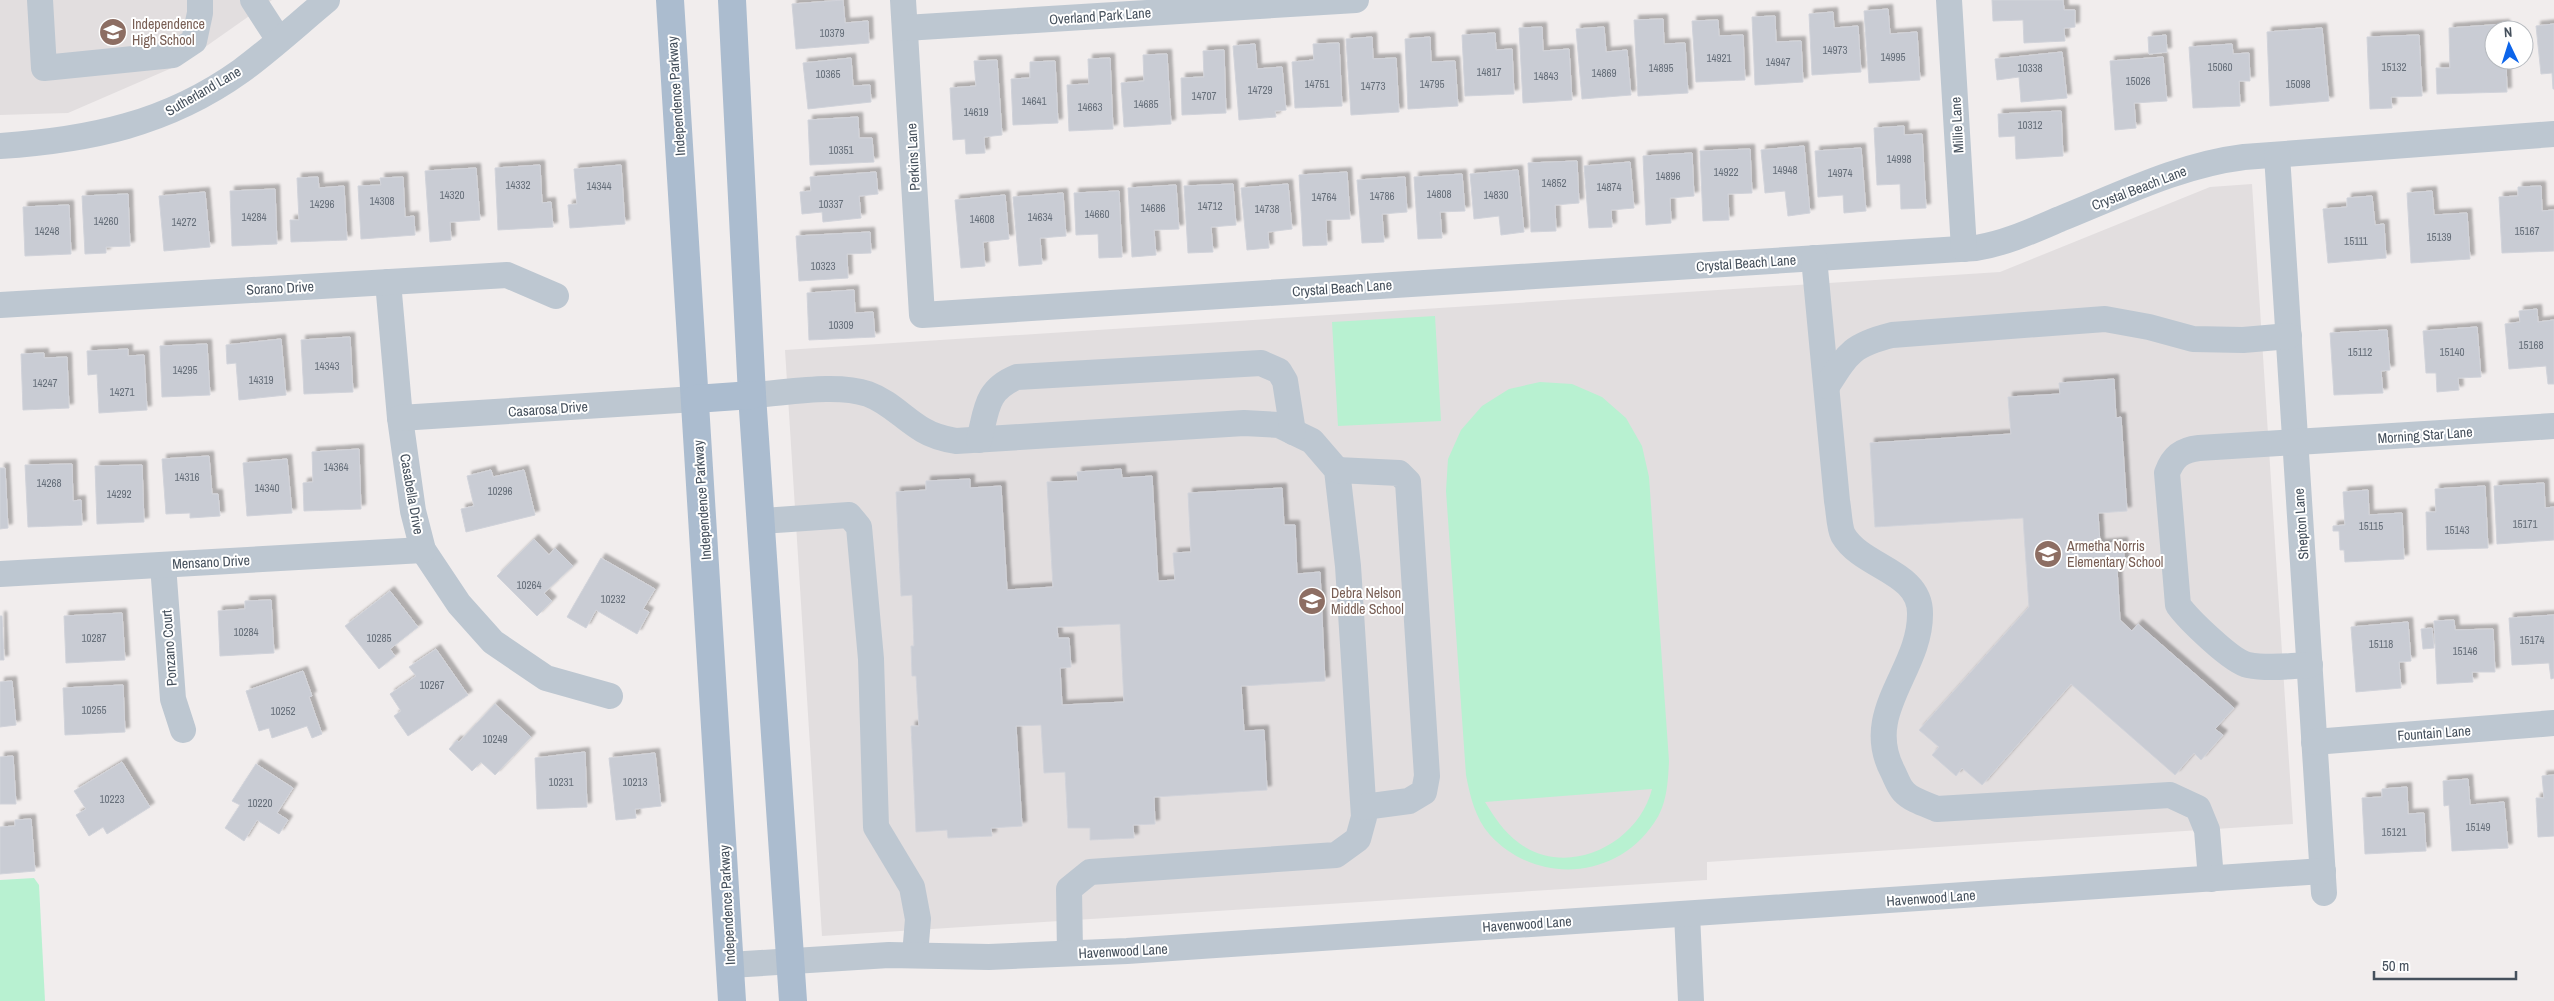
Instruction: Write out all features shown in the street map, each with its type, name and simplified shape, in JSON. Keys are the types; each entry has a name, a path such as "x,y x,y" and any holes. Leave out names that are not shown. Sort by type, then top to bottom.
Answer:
{"main road":[{"name":"Independence Parkway","path":"670,0 732,1001"},
{"path":"732,0 752,395 794,1001"},
{"path":"695,399 752,395"}],"street":[{"path":"40,0 44,68 173,55 194,41 200,13 200,0"},
{"path":"253,0 279,40"},
{"name":"Sutherland Lane","path":"0,146 90,136 143,122 169,112 218,86 279,40 327,0"},
{"name":"Perkins Lane","path":"903,0 922,315"},
{"name":"Overland Park Lane","path":"905,28 1356,0"},
{"name":"Millie Lane","path":"1949,0 1964,249"},
{"name":"Crystal Beach Lane","path":"922,315 1964,249 2012,239 2190,167 2227,159 2554,134"},
{"name":"Shepton Lane","path":"2277,155 2324,882"},
{"path":"1814,258 1837,502 1843,534 1864,558 1900,576 1918,599 1920,613 1916,646 1890,700 1883,728 1885,757 1904,792 1937,809 2170,795 2198,808 2207,830 2211,879"},
{"name":"Sorano Drive","path":"0,305 506,275 556,296"},
{"name":"Casabella Drive","path":"388,282 400,418 413,511 423,550 459,604 493,642 546,678 610,696"},
{"path":"1826,386 1847,355 1866,342 1892,335 2105,319 2149,327 2193,340 2243,340 2289,336"},
{"path":"979,440 990,400 996,389 1017,378 1261,363 1280,370 1285,380 1293,432"},
{"path":"752,395 838,389 867,394 895,407 922,430 937,437 956,442 1244,423 1279,425 1312,441 1337,470 1348,566 1364,807 1364,817 1358,839 1336,855 1090,872 1069,889 1070,954"},
{"name":"Casarosa Drive","path":"400,418 695,399"},
{"name":"Morning Star Lane","path":"2310,664 2268,667 2246,665 2232,657 2185,615 2178,605 2167,473 2172,460 2185,450 2554,426"},
{"path":"1337,470 1399,473 1408,482 1427,776 1424,792 1409,801 1364,807"},
{"path":"761,521 849,515 860,528 871,659 876,827 912,887 918,919 915,955"},
{"name":"Mensano Drive","path":"0,574 423,550"},
{"name":"Ponzano Court","path":"163,565 173,699 183,730"},
{"name":"Fountain Lane","path":"2314,742 2554,723"},
{"name":"Havenwood Lane","path":"730,965 915,955 990,958 1070,954 2211,879 2324,882"},
{"path":"1687,914 1691,1001"}],"shaded area":[{"name":"Independence High School","path":"0,0 272,0 181,64 68,113 0,115"},
{"name":"Debra Nelson Middle School","path":"2252,184 2293,824 1707,862 1707,880 822,936 785,350 2000,272 2210,187"}],"green space":[{"path":"1435,316 1441,421 1338,426 1332,322"},
{"path":"1540,382 1572,384 1602,397 1626,418 1642,446 1649,477 1669,761 1666,793 1662,809 1654,823 1638,842 1619,856 1598,865 1575,869 1552,868 1530,862 1509,851 1490,835 1480,821 1471,799 1466,775 1446,491 1448,459 1461,430 1482,406 1509,389","holes":["1652,789 1644,809 1632,826 1617,840 1599,850 1579,856 1558,857 1538,853 1519,843 1504,829 1485,802"]},
{"path":"34,878 39,885 45,1001 0,1001 0,880"}],"building":[{"path":"843,0 845,23 868,21 869,43 796,49 792,4"},
{"path":"1992,0 2063,0 2064,10 2075,10 2075,27 2064,28 2065,41 2024,43 2023,20 1993,21"},
{"path":"1888,9 1890,34 1917,32 1920,80 1869,83 1864,11"},
{"path":"1833,12 1834,28 1858,26 1861,72 1812,75 1809,14"},
{"path":"1775,16 1776,42 1801,41 1803,82 1755,85 1752,17"},
{"path":"1663,19 1664,44 1685,43 1688,93 1638,96 1634,20"},
{"path":"1718,20 1719,36 1743,35 1745,80 1696,82 1692,21"},
{"path":"2554,24 2553,89 2552,73 2541,74 2536,26"},
{"path":"2484,26 2484,70 2506,70 2507,92 2437,94 2436,68 2450,68 2449,28"},
{"path":"1542,27 1543,51 1569,49 1572,100 1523,103 1519,28"},
{"path":"1604,27 1606,52 1627,50 1631,95 1582,99 1576,29"},
{"path":"2322,28 2329,101 2270,106 2267,32"},
{"path":"1495,33 1496,50 1512,49 1514,94 1465,96 1462,35"},
{"path":"2166,35 2167,52 2149,54 2148,37"},
{"path":"2419,35 2422,96 2391,97 2392,108 2370,109 2367,37"},
{"path":"1372,37 1373,59 1396,58 1399,112 1351,115 1346,39"},
{"path":"1430,37 1431,62 1455,61 1458,106 1408,109 1405,39"},
{"path":"1339,43 1342,106 1295,108 1292,62 1314,60 1313,44"},
{"path":"1255,44 1257,69 1282,67 1286,110 1275,111 1276,117 1239,120 1233,46"},
{"path":"2232,44 2233,54 2249,53 2250,81 2239,81 2240,106 2193,108 2189,47"},
{"path":"1224,50 1226,113 1182,115 1181,78 1204,77 1203,51"},
{"path":"2062,52 2067,98 2021,102 2019,77 1997,80 1995,59"},
{"path":"1167,54 1171,124 1124,127 1121,83 1144,81 1143,55"},
{"path":"2163,57 2167,101 2134,103 2136,128 2115,130 2110,61"},
{"path":"851,58 853,86 870,85 871,102 808,109 803,63"},
{"path":"1110,58 1113,129 1069,131 1067,85 1089,84 1088,59"},
{"path":"997,60 1002,135 984,137 985,153 966,154 965,139 953,140 950,88 976,86 974,61"},
{"path":"1055,61 1058,123 1013,125 1011,79 1030,78 1030,62"},
{"path":"2061,111 2063,156 2016,159 2015,136 1999,137 1998,114"},
{"path":"858,117 859,138 872,138 874,162 810,165 808,120"},
{"path":"1904,126 1904,135 1922,134 1926,208 1901,209 1900,184 1877,185 1874,128"},
{"path":"1804,146 1810,213 1788,216 1785,191 1765,193 1761,150"},
{"path":"1861,148 1866,211 1844,213 1843,195 1818,197 1815,151"},
{"path":"1750,149 1752,193 1728,194 1729,220 1703,221 1700,151"},
{"path":"1692,153 1694,196 1670,198 1671,223 1646,225 1643,156"},
{"path":"1577,161 1579,203 1555,205 1556,231 1531,232 1528,163"},
{"path":"1630,162 1634,208 1611,210 1612,227 1589,228 1584,166"},
{"path":"540,165 542,203 551,202 553,227 498,230 495,168"},
{"path":"621,165 625,224 570,228 568,205 577,204 574,169"},
{"path":"476,168 480,220 450,222 451,240 430,242 425,171"},
{"path":"1518,170 1524,232 1501,235 1499,216 1474,219 1470,174"},
{"path":"876,172 878,194 859,196 861,218 823,222 822,212 802,214 800,192 811,191 810,177"},
{"path":"1347,172 1350,219 1326,220 1327,245 1303,246 1299,175"},
{"path":"1462,174 1465,211 1440,212 1442,238 1418,239 1414,177"},
{"path":"318,177 319,188 344,186 347,240 291,242 290,220 299,220 297,178"},
{"path":"403,177 405,217 414,216 415,235 361,239 358,186 381,185 380,178"},
{"path":"1405,177 1407,212 1382,214 1384,242 1362,243 1357,180"},
{"path":"1233,184 1236,225 1211,227 1213,252 1188,253 1184,186"},
{"path":"1288,184 1292,229 1268,232 1269,248 1247,250 1241,188"},
{"path":"1176,185 1179,229 1154,230 1156,255 1132,257 1128,188"},
{"path":"2541,186 2542,211 2554,210 2554,251 2502,253 2499,197 2518,196 2518,187"},
{"path":"275,189 277,244 232,246 230,191"},
{"path":"1119,191 1122,257 1099,258 1098,234 1076,235 1074,193"},
{"path":"2432,191 2434,215 2467,213 2470,259 2411,263 2407,193"},
{"path":"205,192 210,247 164,251 159,196"},
{"path":"1063,193 1066,236 1040,238 1042,264 1019,266 1013,197"},
{"path":"128,194 130,246 106,247 106,253 85,254 82,196"},
{"path":"1005,195 1009,239 983,242 985,266 961,268 955,200"},
{"path":"2372,196 2375,225 2384,224 2386,258 2328,263 2323,209 2347,207 2347,198"},
{"path":"69,205 71,254 25,256 23,207"},
{"path":"870,232 871,253 847,254 848,278 799,281 796,236"},
{"path":"854,290 855,313 873,312 875,337 809,340 807,293"},
{"path":"2537,309 2538,322 2554,320 2554,384 2548,384 2546,366 2509,369 2505,324 2520,322 2519,311"},
{"path":"2477,327 2481,377 2458,378 2459,390 2437,392 2436,373 2426,373 2423,331"},
{"path":"2387,330 2390,370 2381,371 2383,393 2334,395 2330,333"},
{"path":"350,337 353,392 304,394 301,340"},
{"path":"281,339 286,395 239,400 236,363 227,364 226,345"},
{"path":"207,344 210,395 162,397 160,346"},
{"path":"128,349 128,356 144,355 147,410 99,413 97,374 88,375 87,351"},
{"path":"44,353 44,358 67,357 69,408 23,410 21,354"},
{"path":"2114,379 2116,418 2121,417 2127,511 2098,513 2100,544 2123,542 2125,568 2117,568 2120,620 2132,631 2138,624 2234,708 2215,729 2223,735 2201,760 2194,753 2175,775 2071,684 1982,785 1962,768 1956,776 1932,755 1939,747 1919,730 2029,607 2023,518 1875,527 1870,443 2011,434 2008,397 2060,394 2059,383"},
{"path":"359,449 361,509 304,511 303,483 313,482 312,452"},
{"path":"209,456 212,494 218,494 220,516 190,518 190,513 166,514 162,459"},
{"path":"287,459 292,513 247,516 243,463"},
{"path":"72,464 73,501 81,500 82,525 28,527 25,465"},
{"path":"142,465 144,522 97,524 95,466"},
{"path":"0,468 5,468 8,528 0,529"},
{"path":"1121,469 1122,478 1152,476 1158,581 1175,580 1173,553 1191,552 1188,493 1282,488 1284,525 1295,525 1297,574 1320,572 1325,681 1241,686 1244,731 1264,730 1267,790 1154,797 1155,824 1133,825 1134,838 1090,840 1090,828 1068,828 1065,772 1044,773 1041,725 1016,726 1022,826 991,828 992,836 948,838 947,830 916,832 911,726 919,726 916,676 912,676 911,646 914,646 912,595 901,596 896,492 926,490 926,481 970,479 970,488 1001,486 1007,590 1053,587 1047,482 1078,481 1077,472","holes":["1120,624 1124,702 1062,705 1060,668 1071,667 1069,638 1058,638 1057,627"]},
{"path":"491,470 493,477 524,470 535,515 466,532 461,509 474,506 467,476"},
{"path":"2544,483 2545,508 2554,507 2554,540 2497,544 2494,486"},
{"path":"2485,486 2488,548 2427,550 2426,512 2436,512 2435,489"},
{"path":"2368,490 2369,515 2402,513 2404,559 2345,562 2344,550 2340,550 2339,531 2333,531 2333,526 2345,525 2343,492"},
{"path":"534,539 549,555 555,548 573,566 544,593 552,601 537,616 497,576"},
{"path":"601,558 655,589 643,609 649,612 637,634 596,610 586,628 567,617"},
{"path":"390,591 418,627 390,649 395,656 379,669 345,626"},
{"path":"271,600 274,653 220,656 218,611 245,609 245,601"},
{"path":"122,613 125,660 66,663 64,616"},
{"path":"2554,615 2554,678 2551,679 2549,663 2512,665 2509,618"},
{"path":"0,616 2,616 4,660 0,660"},
{"path":"2454,620 2455,630 2493,629 2495,672 2472,672 2473,682 2437,684 2434,621"},
{"path":"2408,622 2411,661 2399,662 2401,688 2356,692 2351,627"},
{"path":"2432,628 2434,648 2423,649 2421,629"},
{"path":"436,649 468,695 408,736 394,716 401,711 390,694 416,676 409,667"},
{"path":"303,671 312,696 309,697 322,734 312,738 307,726 272,738 269,728 259,731 246,691"},
{"path":"12,681 16,725 0,727 0,682"},
{"path":"123,685 125,732 65,735 63,688"},
{"path":"495,704 531,737 495,775 481,762 472,771 449,749 457,740 459,742"},
{"path":"585,752 587,807 537,809 535,758"},
{"path":"655,753 661,806 635,809 636,818 616,820 609,758"},
{"path":"13,756 16,804 0,804 0,757"},
{"path":"122,762 150,807 107,834 103,827 89,836 76,815 86,809 74,791"},
{"path":"256,764 293,788 277,813 288,820 279,834 257,820 244,841 225,828 240,805 232,801"},
{"path":"2554,775 2554,836 2538,837 2536,798 2544,798 2542,776"},
{"path":"2468,779 2470,805 2504,802 2508,848 2452,851 2449,805 2444,806 2443,781"},
{"path":"2407,787 2408,814 2424,813 2426,851 2365,854 2362,798 2382,797 2382,789"},
{"path":"31,819 35,871 0,874 0,827 15,826 15,820"}],"place":[{"name":"Independence High School","path":"113,32"},
{"name":"Armetha Norris Elementary School","path":"2048,554"},
{"name":"Debra Nelson Middle School","path":"1312,601"}]}
